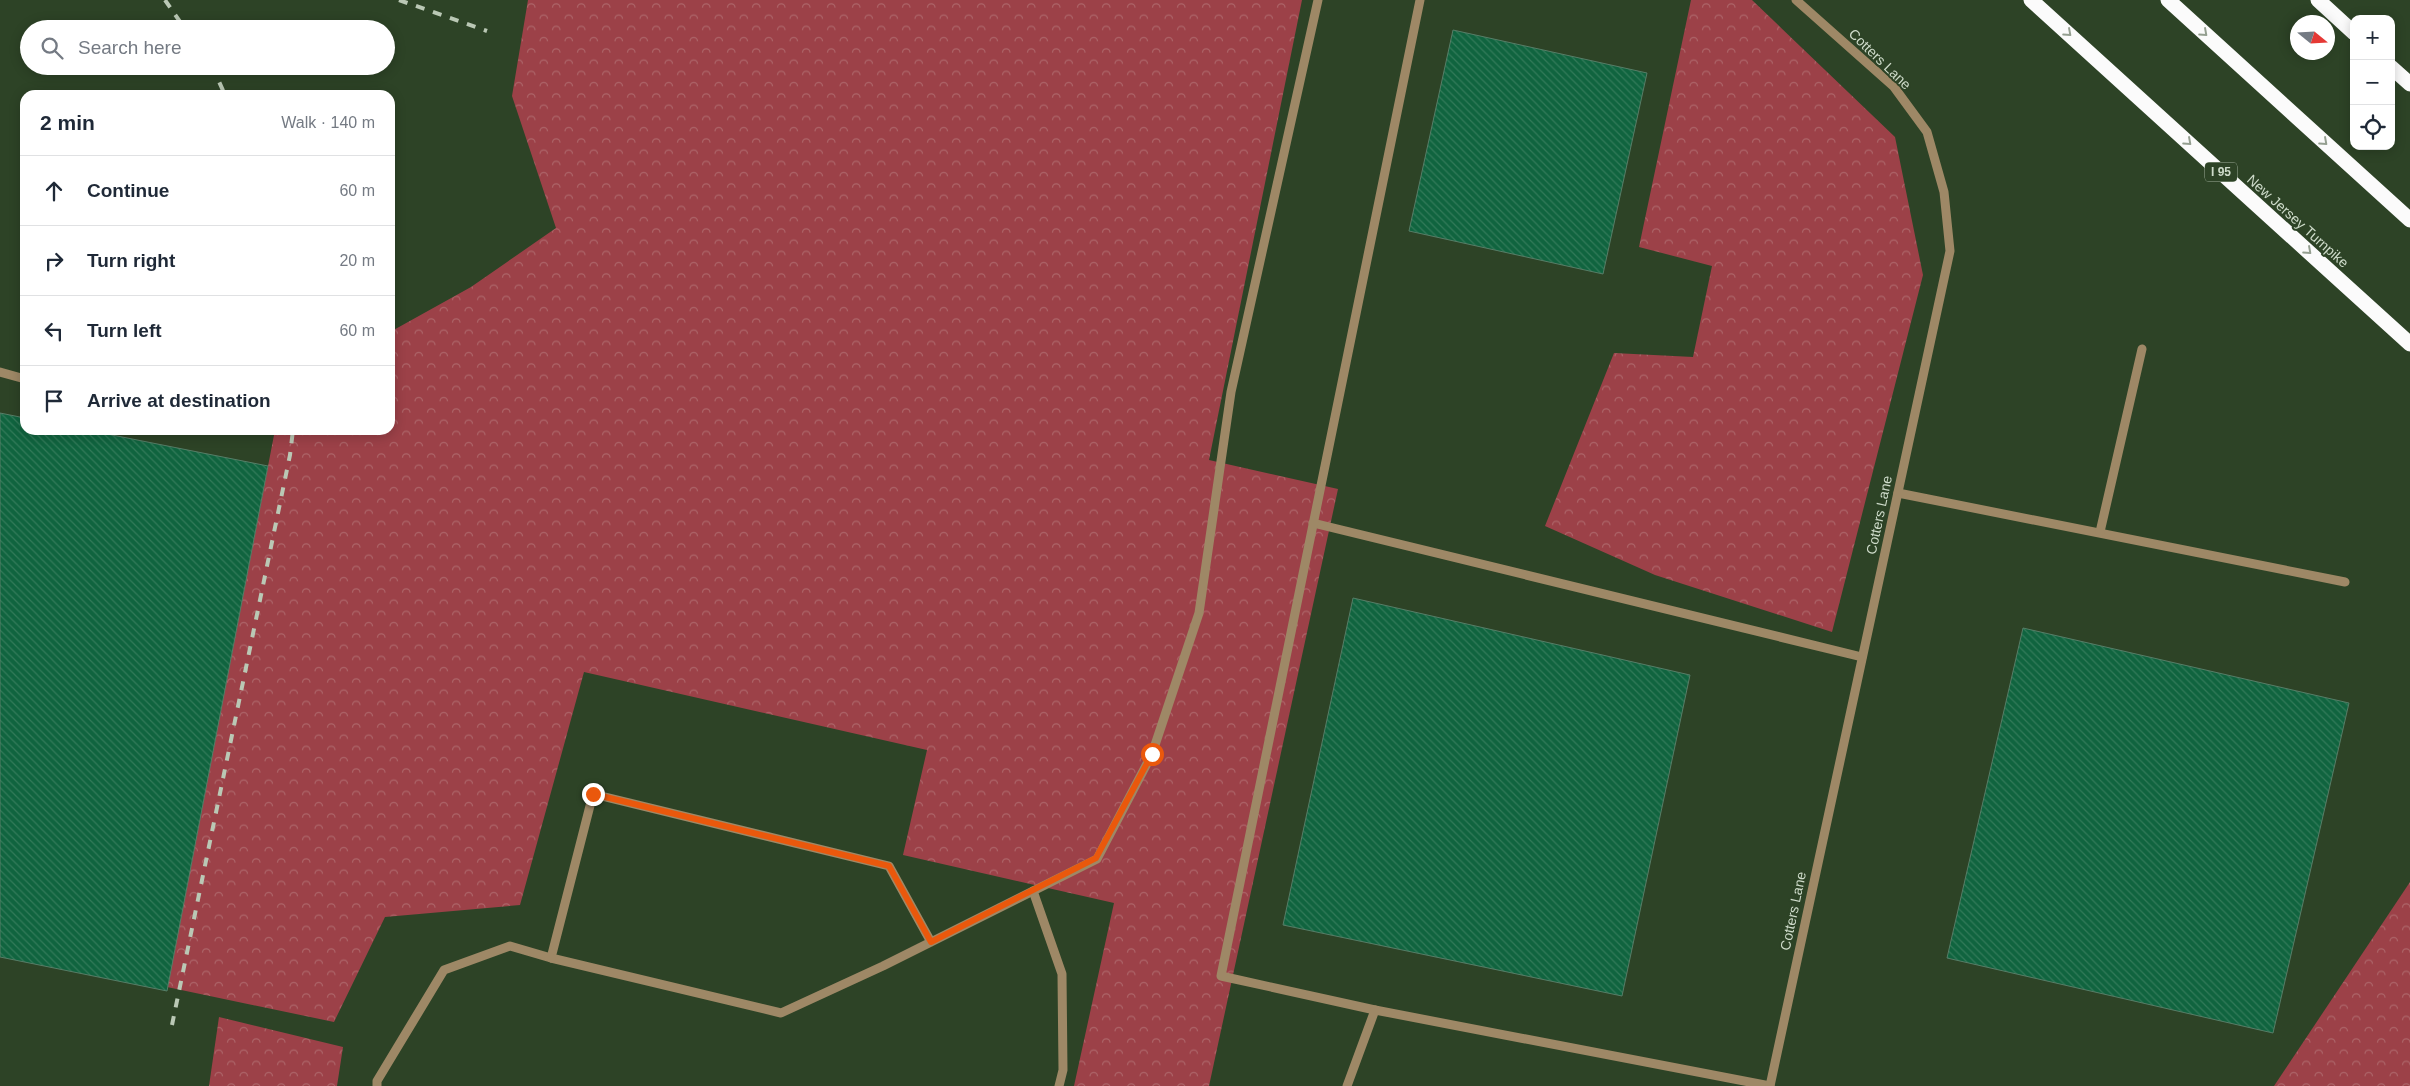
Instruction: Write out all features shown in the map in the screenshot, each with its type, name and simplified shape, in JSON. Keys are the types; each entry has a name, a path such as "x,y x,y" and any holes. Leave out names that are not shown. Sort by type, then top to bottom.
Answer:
{"highway":[{"name":"New Jersey Turnpike","path":"2032,0 2410,344"},
{"path":"2168,0 2410,220"},
{"path":"2318,0 2350,29"},
{"path":"2395,71 2410,84"}],"street":[{"path":"377,1086 377,1081 444,970 510,946 552,958 781,1013 931,942 1096,858 1152,754 1200,613 1231,392 1318,0"},
{"path":"1420,0 1221,976 1375,1010 1770,1086"},
{"name":"Cotters Lane","path":"1770,1086 1950,251 1944,192 1927,132 1894,87 1796,0"},
{"path":"2100,532 2142,349"},
{"path":"0,372 20,378"},
{"path":"1898,493 2345,582"},
{"path":"1313,523 1862,657"},
{"path":"552,958 593,794 889,866 931,942"},
{"path":"1032,891 1062,974 1062,1070 1060,1086"},
{"path":"1347,1086 1375,1010"}],"green space":[{"path":"528,0 1302,0 1209,460 1338,489 1209,1086 1074,1086 1114,903 903,855 927,750 584,672 520,905 385,917 334,1022 167,987 274,435 395,435 395,329 471,287 556,228 512,96"},
{"path":"1691,0 1752,0 1895,137 1923,275 1832,632 1655,575 1545,526 1614,353 1693,357 1712,266 1639,247"},
{"path":"2410,882 2410,1086 2274,1086"},
{"path":"219,1017 343,1047 337,1086 209,1086"}],"building":[{"path":"1453,30 1647,73 1603,274 1409,231"},
{"path":"0,413 20,417 20,435 112,435 268,466 167,991 0,957"},
{"path":"1353,598 1690,675 1622,996 1283,925"},
{"path":"2023,628 2349,703 2273,1033 1947,958"}],"railway":[{"path":"165,0 179,20"},
{"path":"399,0 487,31"},
{"path":"216,75 223,90"},
{"path":"172,1025 290,455 292,435"}],"route":[{"path":"593,794 889,866 931,942 1096,858 1152,754"}]}
